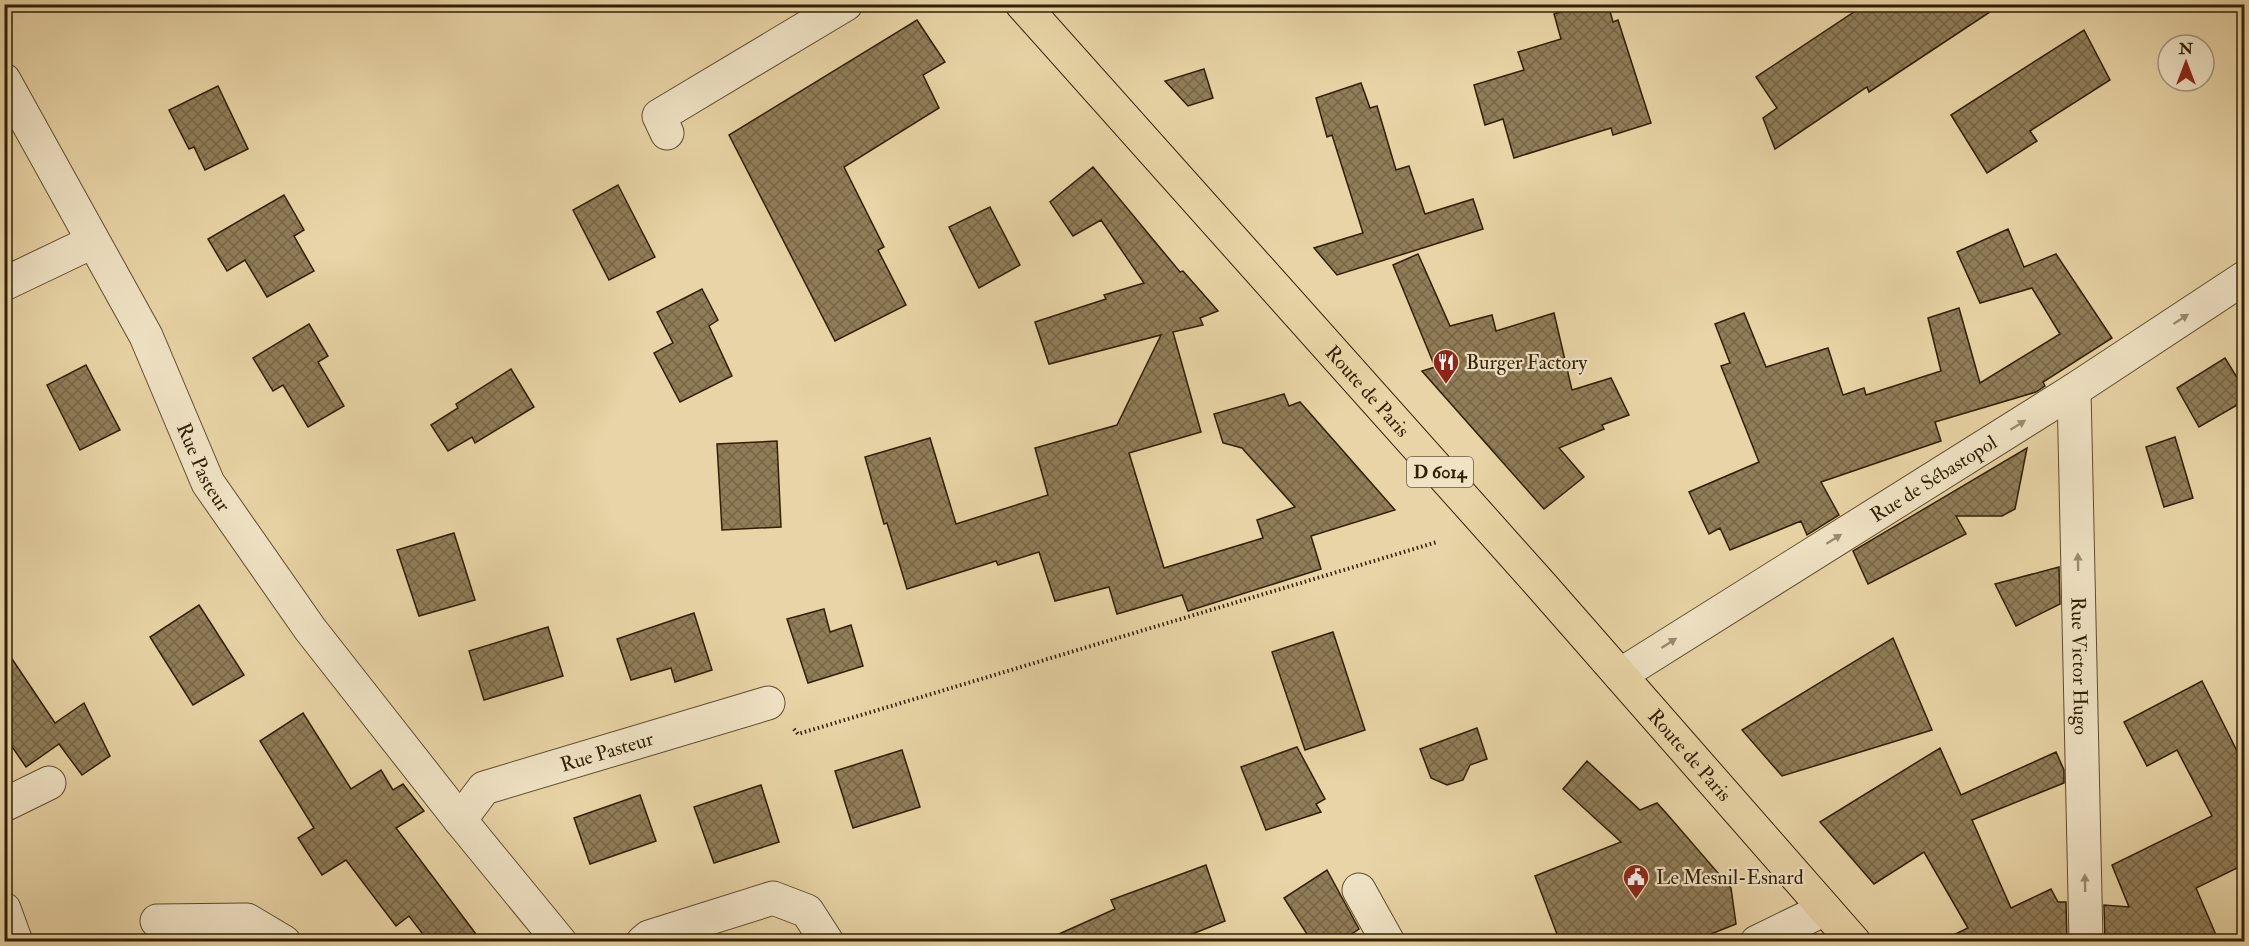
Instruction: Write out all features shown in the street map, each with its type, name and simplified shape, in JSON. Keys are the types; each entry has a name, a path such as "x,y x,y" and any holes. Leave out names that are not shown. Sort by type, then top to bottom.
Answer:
{"main road":[{"name":"Route de Paris","path":"1022,4 1620,675 1854,942"}],"street":[{"path":"667,133 659,116 846,4"},
{"name":"Rue Pasteur","path":"4,80 146,336 208,483 310,628 460,820 560,942"},
{"path":"4,284 92,242"},
{"name":"Rue de Sébastopol","path":"1620,675 2074,390 2244,278"},
{"name":"Rue Victor Hugo","path":"2074,390 2086,942"},
{"name":"Rue Pasteur","path":"460,820 484,788 768,703"},
{"path":"4,805 49,783"},
{"path":"1359,890 1388,942"},
{"path":"643,942 650,937 773,898 807,910 827,942"},
{"path":"4,909 16,942"},
{"path":"1757,942 1825,909"},
{"path":"157,921 247,920 284,942"}],"path":[{"path":"768,703 798,734 1437,542"}],"building":[{"path":"1585,4 1608,4 1613,22 1618,20 1651,123 1613,135 1611,128 1514,158 1503,119 1485,125 1474,85 1524,70 1518,52 1561,39 1554,14"},
{"path":"1866,4 2002,4 1869,92 1867,87 1775,149 1763,118 1777,108 1756,77"},
{"path":"917,20 945,62 923,75 939,108 844,167 884,247 878,250 906,305 835,341 729,135"},
{"path":"2084,30 2110,80 2030,131 2037,141 1987,173 1951,115"},
{"path":"1204,69 1213,98 1188,106 1165,81"},
{"path":"1361,83 1370,108 1377,106 1396,170 1409,166 1425,214 1473,199 1483,229 1337,275 1314,248 1363,233 1332,135 1327,137 1316,98"},
{"path":"218,86 248,149 205,170 194,147 189,149 169,110"},
{"path":"1093,167 1180,272 1183,271 1218,311 1200,318 1203,325 1173,332 1201,432 1129,453 1164,568 1263,538 1257,520 1295,507 1242,448 1223,443 1214,414 1284,394 1289,406 1300,402 1395,510 1311,536 1321,569 1188,611 1182,595 1117,614 1109,587 1055,601 1039,552 998,565 996,561 907,589 887,523 884,524 865,457 930,438 956,524 1048,495 1035,448 1117,425 1161,335 1049,364 1035,322 1106,299 1104,295 1144,283 1101,220 1073,236 1050,202"},
{"path":"618,185 655,257 609,280 573,210"},
{"path":"284,195 304,230 294,236 314,271 267,297 245,260 227,271 208,239"},
{"path":"990,207 1020,265 979,288 949,227"},
{"path":"2008,229 2024,267 2056,254 2112,338 2043,382 2045,386 2036,392 1935,422 1941,441 1821,482 1839,515 1807,535 1801,521 1730,550 1720,528 1709,534 1689,492 1759,462 1721,366 1730,363 1715,324 1744,313 1766,367 1828,348 1843,395 1864,388 1866,395 1941,371 1928,318 1959,308 1980,383 2060,334 2032,288 1980,303 1957,252"},
{"path":"1418,254 1450,326 1492,315 1496,331 1554,313 1572,390 1611,378 1629,415 1602,425 1604,429 1559,448 1584,477 1544,509 1422,371 1435,367 1393,265"},
{"path":"702,289 718,320 709,326 732,376 680,402 654,353 673,343 657,312"},
{"path":"309,324 328,356 318,362 344,406 308,427 283,385 273,391 253,358"},
{"path":"2225,358 2244,389 2244,401 2199,427 2177,388"},
{"path":"86,365 120,430 80,450 47,385"},
{"path":"511,369 534,407 475,443 472,437 448,451 431,425 458,408 456,404"},
{"path":"2175,437 2193,498 2164,507 2146,447"},
{"path":"777,441 781,527 722,530 717,444"},
{"path":"2027,448 2015,509 2002,516 1956,516 1966,534 1868,584 1853,551"},
{"path":"454,533 475,600 419,616 397,550"},
{"path":"2059,567 2060,604 2016,626 1995,584"},
{"path":"199,605 244,675 193,705 150,637"},
{"path":"824,609 830,632 851,625 863,666 808,683 787,619"},
{"path":"694,613 712,670 675,682 671,668 631,680 617,639"},
{"path":"548,627 563,676 484,700 469,651"},
{"path":"1333,632 1365,730 1305,750 1272,652"},
{"path":"1893,638 1932,730 1782,776 1742,730"},
{"path":"4,647 55,723 84,703 110,756 82,775 59,744 26,767 4,735"},
{"path":"2202,681 2244,765 2244,878 2239,867 2196,888 2219,942 2105,942 2104,905 2129,907 2112,865 2212,816 2177,750 2147,766 2124,722"},
{"path":"303,713 351,789 381,770 393,790 403,784 424,811 396,828 482,942 429,942 409,916 396,926 346,860 322,875 298,838 314,828 260,741"},
{"path":"1477,728 1487,759 1470,765 1463,780 1447,785 1431,778 1420,749"},
{"path":"1297,747 1325,799 1316,804 1321,812 1266,830 1241,767"},
{"path":"1940,748 1961,795 2056,752 2064,770 2064,783 1972,820 2011,908 2051,889 2058,902 2066,902 2067,942 1939,942 1968,928 1924,852 1874,884 1820,822"},
{"path":"902,750 920,807 853,828 835,771"},
{"path":"1587,761 1640,810 1657,803 1731,888 1736,924 1691,942 1560,942 1535,876 1621,842 1563,789"},
{"path":"761,785 779,842 714,863 694,807"},
{"path":"640,795 656,841 590,864 574,818"},
{"path":"1206,865 1225,921 1172,942 1041,942 1115,909 1111,900"},
{"path":"1327,870 1359,929 1340,942 1312,942 1284,898"}],"place":[{"name":"Burger Factory","path":"1446,385"},
{"name":"Le Mesnil-Esnard","path":"1636,900"}]}
